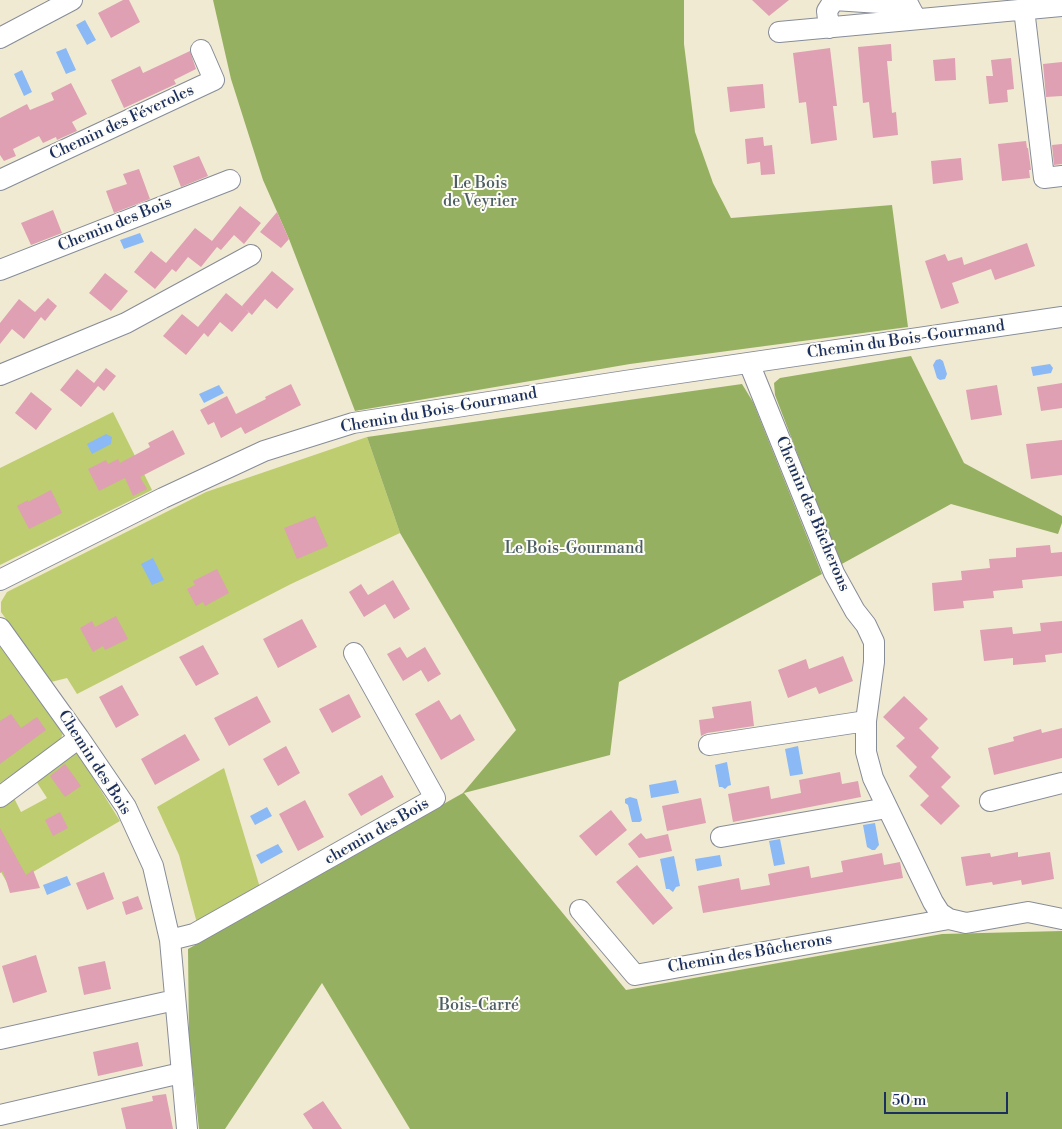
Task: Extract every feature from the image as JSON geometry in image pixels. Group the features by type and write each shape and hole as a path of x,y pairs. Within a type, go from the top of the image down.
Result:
{"street":[{"path":"0,37 72,0"},
{"path":"829,28 826,11 834,0 880,3 906,0 916,20"},
{"path":"779,32 1062,6"},
{"path":"1024,10 1044,178 1062,176"},
{"name":"Chemin des Féveroles","path":"0,180 214,80 201,50"},
{"name":"Chemin des Bois","path":"0,270 230,180"},
{"path":"0,375 126,324 251,255"},
{"name":"Chemin du Bois-Gourmand","path":"0,580 162,498 264,451 353,423 1062,317"},
{"name":"Chemin des Bûcherons","path":"749,363 834,573 855,611 866,625 874,642 874,662 866,721 866,752 873,778 933,902 940,913 949,919 966,923 1028,912 1062,919"},
{"name":"Chemin des Bois","path":"0,628 126,807 152,866 170,940 180,1073 187,1129"},
{"name":"chemin des Bois","path":"170,940 200,931 435,798 354,653"},
{"path":"709,745 866,721"},
{"path":"0,797 79,738"},
{"path":"990,801 1062,783"},
{"path":"721,837 887,808"},
{"name":"Chemin des Bûcherons","path":"580,910 635,975 949,919"},
{"path":"0,1038 175,1000"},
{"path":"0,1115 180,1073"}],"green space":[{"name":"Le Bois de Veyrier","path":"213,0 684,0 684,44 695,132 713,183 731,218 892,205 908,327 630,364 355,411 289,239 263,180 231,79"},
{"path":"911,356 964,463 1062,516 1062,523 1058,534 951,504 840,565 775,395 774,383 780,378"},
{"name":"Bois-Carré","path":"742,384 753,402 822,574 619,682 610,755 464,793 626,990 942,934 1062,931 1062,1129 410,1129 322,983 225,1129 199,1129 189,1040 188,949 463,793 516,730 400,533 367,437"},
{"path":"113,412 152,490 0,565 0,468"},
{"path":"367,437 400,533 291,584 77,694 67,678 51,682 1,612 1,602 7,592 206,492"},
{"path":"0,646 63,733 60,741 0,783"},
{"path":"77,752 120,821 9,886 0,873 0,803 12,794 21,812 47,798 34,778"},
{"path":"224,768 261,891 198,927 179,855 157,807"}],"water":[{"path":"85,20 96,40 87,45 76,25"},
{"path":"66,48 76,70 66,74 56,52"},
{"path":"22,70 32,92 24,96 14,74"},
{"path":"140,233 144,242 124,249 120,240"},
{"path":"940,359 943,361 947,374 945,379 940,380 937,378 933,365 936,360"},
{"path":"1050,364 1053,368 1051,373 1033,376 1031,367"},
{"path":"219,385 224,393 204,403 199,394"},
{"path":"106,434 112,437 111,444 92,454 87,444"},
{"path":"153,558 164,580 152,585 141,564"},
{"path":"798,746 803,774 790,776 785,749"},
{"path":"727,762 731,785 725,789 719,787 715,765"},
{"path":"676,780 679,793 651,798 649,785"},
{"path":"630,797 637,799 642,820 640,822 632,822 628,805 625,803 625,799"},
{"path":"267,807 272,816 255,825 250,816"},
{"path":"875,823 879,845 875,850 872,850 867,847 863,825"},
{"path":"780,839 785,864 774,866 769,841"},
{"path":"278,844 283,852 261,864 256,855"},
{"path":"720,855 722,866 697,871 695,859"},
{"path":"674,856 680,886 676,887 673,892 666,889 660,859"},
{"path":"67,876 71,885 47,895 43,885"}],"building":[{"path":"123,0 129,0 140,22 111,38 98,13"},
{"path":"752,0 789,0 769,16"},
{"path":"891,44 892,61 887,61 892,113 896,112 898,135 873,138 869,102 863,103 858,47"},
{"path":"830,48 837,106 833,106 837,140 811,144 806,102 799,103 793,53"},
{"path":"190,51 196,69 174,80 176,84 124,108 111,80 140,66 143,73"},
{"path":"955,58 956,80 935,81 933,60"},
{"path":"1011,58 1014,89 1007,90 1008,102 989,104 986,76 993,76 991,60"},
{"path":"1062,62 1062,96 1046,97 1043,64"},
{"path":"71,83 87,114 72,122 77,131 57,140 56,137 43,143 39,136 13,149 16,156 4,161 0,155 0,118 27,104 30,110 54,100 51,93"},
{"path":"763,84 765,108 730,112 727,87"},
{"path":"763,137 764,146 772,145 775,174 761,175 760,162 747,164 745,139"},
{"path":"1026,141 1031,170 1029,170 1030,178 1002,181 998,144"},
{"path":"1062,144 1062,164 1054,165 1052,145"},
{"path":"199,156 208,176 181,187 173,166"},
{"path":"961,158 963,180 933,184 931,161"},
{"path":"139,169 150,199 114,213 106,191 127,184 123,174"},
{"path":"240,206 261,223 244,244 234,235 221,250 217,247 201,267 188,257 176,272 172,269 155,289 134,272 151,251 166,263 195,228 212,241"},
{"path":"53,210 62,233 31,245 21,223"},
{"path":"277,212 289,239 281,248 260,232"},
{"path":"1027,243 1035,266 995,280 991,269 952,283 959,303 941,309 925,261 945,254 948,261 962,257 964,265"},
{"path":"272,271 294,289 277,309 265,299 252,315 242,306"},
{"path":"105,273 128,291 111,311 89,293"},
{"path":"226,293 249,312 232,332 220,322 208,337 204,333 186,355 163,336 182,314 198,327"},
{"path":"48,298 57,306 45,321 41,317 24,339 12,329 0,344 0,323 19,299 35,312"},
{"path":"106,368 116,376 104,391 98,386 81,407 60,390 77,369 94,383"},
{"path":"1062,383 1062,408 1041,411 1037,387"},
{"path":"291,384 301,405 245,434 241,427 221,438 214,422 208,425 200,410 227,396 236,414"},
{"path":"997,385 1002,415 971,420 966,390"},
{"path":"31,392 52,409 36,430 15,413"},
{"path":"173,430 185,454 140,477 147,489 133,496 125,478 99,491 88,469 106,460 108,464 118,459 120,463 150,447 148,443"},
{"path":"1062,440 1062,475 1031,479 1026,444"},
{"path":"51,490 62,513 29,529 17,506"},
{"path":"315,516 328,546 297,559 284,528"},
{"path":"1050,545 1051,553 1062,552 1062,576 1022,580 1023,588 993,591 994,598 963,601 964,608 934,611 932,583 962,580 961,571 990,568 989,559 1016,557 1016,548"},
{"path":"217,569 229,593 205,606 203,602 196,606 187,589 195,585 193,581"},
{"path":"393,580 410,609 394,619 385,604 364,617 349,592 361,584 368,595"},
{"path":"116,616 128,639 105,650 103,646 93,652 80,628 92,621 95,627"},
{"path":"302,619 317,647 278,668 263,639"},
{"path":"1062,621 1062,653 1045,655 1046,662 1013,665 1013,658 984,661 980,630 1012,627 1013,634 1041,631 1040,623"},
{"path":"203,645 219,674 196,686 179,657"},
{"path":"400,647 407,658 425,647 441,674 428,682 421,670 403,681 387,654"},
{"path":"843,656 853,681 819,694 816,687 788,698 778,670 806,659 809,669"},
{"path":"122,685 139,715 116,728 99,697"},
{"path":"349,694 361,717 332,733 319,709"},
{"path":"257,696 271,722 229,746 214,718"},
{"path":"904,696 928,719 919,728 939,748 931,757 951,777 941,787 960,806 941,825 920,805 929,796 909,776 917,767 896,746 905,738 883,717"},
{"path":"439,700 451,720 460,714 475,740 441,760 415,714"},
{"path":"751,701 754,726 707,733 701,736 699,720 714,718 712,707"},
{"path":"11,714 21,728 37,717 46,730 0,764 0,721"},
{"path":"1062,728 1062,758 994,775 988,748 1014,741 1013,737 1041,729 1042,733"},
{"path":"185,734 200,760 155,785 141,759"},
{"path":"286,746 300,773 278,786 263,759"},
{"path":"65,764 81,786 65,797 50,776"},
{"path":"840,772 842,784 858,781 861,797 733,822 728,794 769,786 771,799 801,793 799,780"},
{"path":"382,775 394,797 361,816 348,794"},
{"path":"701,798 706,823 667,831 662,806"},
{"path":"305,800 324,837 298,851 279,814"},
{"path":"611,810 627,830 596,856 579,836"},
{"path":"60,812 68,828 53,836 45,820"},
{"path":"0,828 26,875 33,870 40,888 10,893 3,871 0,873"},
{"path":"641,833 646,839 668,834 672,851 639,858 628,844"},
{"path":"1018,852 1018,857 1050,852 1054,879 1022,885 1021,880 993,885 992,882 966,886 961,857 990,853 991,857"},
{"path":"882,853 884,865 900,862 903,878 703,913 698,886 739,878 741,890 770,885 768,874 809,866 811,878 843,872 841,861"},
{"path":"637,865 673,908 653,925 616,882"},
{"path":"104,872 114,899 87,910 76,883"},
{"path":"138,896 143,909 126,915 122,902"},
{"path":"36,955 47,992 13,1003 2,966"},
{"path":"105,961 111,989 84,995 78,967"},
{"path":"138,1042 143,1066 98,1076 93,1052"},
{"path":"166,1094 173,1129 126,1129 121,1108 153,1101 152,1096"},
{"path":"323,1101 342,1129 313,1129 303,1114"}],"park label":[{"name":"Le Bois-Gourmand","path":"574,549"}]}
